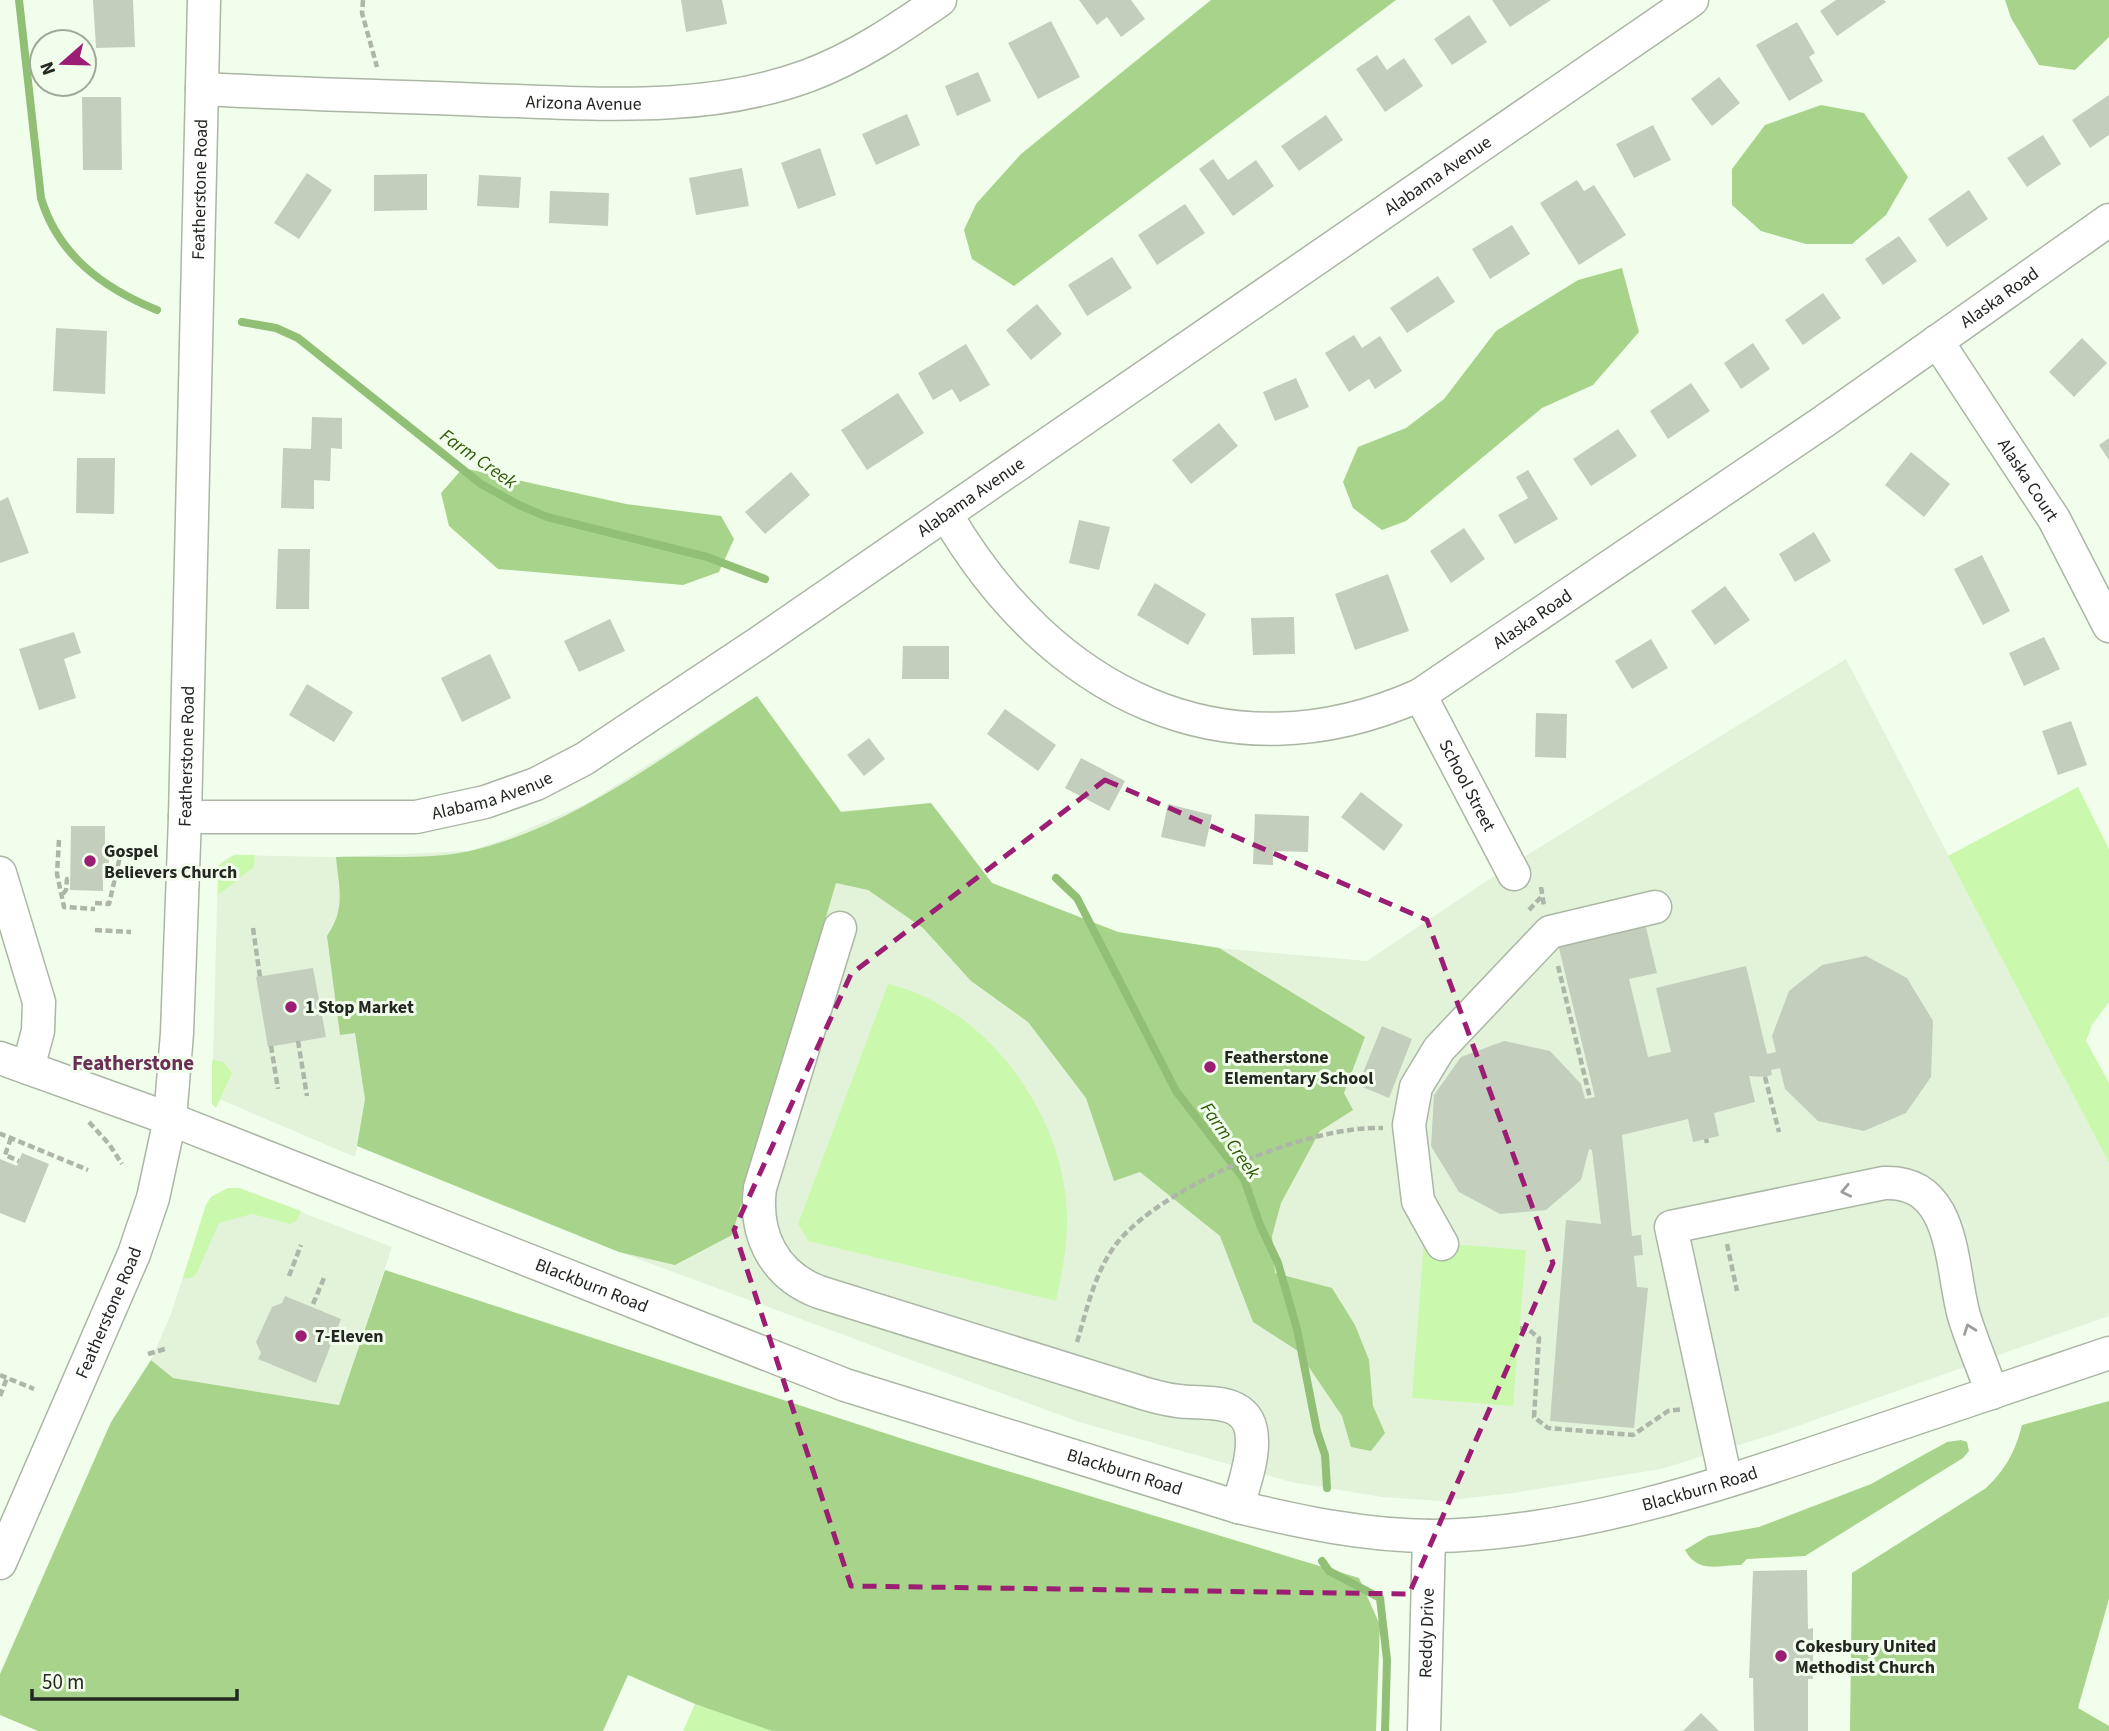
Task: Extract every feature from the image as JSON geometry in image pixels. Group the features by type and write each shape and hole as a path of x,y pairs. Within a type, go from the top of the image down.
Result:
{"street":[{"name":"Featherstone Road","path":"0,1563 134,1254 153,1198 170,1119 177,1033 186,817 204,0"},
{"name":"Arizona Avenue","path":"202,89 625,105 698,100 749,92 806,76 859,53 940,0"},
{"name":"Alabama Avenue","path":"186,817 416,817 485,803 536,784 607,744 1692,0"},
{"name":"Alaska Road","path":"946,514 990,580 1034,628 1084,667 1157,709 1201,723 1246,730 1292,731 1337,725 1381,712 1420,695 1659,535 2109,220"},
{"name":"Alaska Court","path":"1937,341 2054,519 2109,626"},
{"name":"School Street","path":"1420,695 1527,879"},
{"path":"0,873 39,1002 38,1031 14,1063"},
{"path":"1442,1244 1418,1201 1409,1131 1416,1087 1439,1049 1550,932 1655,907"},
{"path":"840,928 760,1188 758,1213 768,1247 781,1269 808,1288 1157,1397 1234,1407 1245,1420 1252,1445 1238,1507"},
{"name":"Blackburn Road","path":"14,1063 170,1119 845,1385 1238,1507 1303,1523 1367,1532 1429,1536 1499,1532 1595,1516 1726,1481 2109,1353"},
{"path":"1726,1481 1671,1227 1884,1183 1910,1184 1927,1195 1944,1223 1965,1316 1992,1393"},
{"name":"Reddy Drive","path":"1424,1731 1429,1536"}],"path":[{"path":"363,0 362,13 377,68"},
{"path":"59,839 57,874 64,907 109,904 122,854 122,848 109,848"},
{"path":"63,894 67,879 70,879"},
{"path":"1527,879 1550,932 1590,1098"},
{"path":"253,928 260,977"},
{"path":"95,930 131,932"},
{"path":"298,1041 307,1096"},
{"path":"271,1046 278,1089"},
{"path":"1765,1077 1779,1132"},
{"path":"80,1118 92,1123 122,1164"},
{"path":"1069,1370 1090,1298 1117,1244 1162,1202 1242,1163 1325,1132 1360,1128 1409,1131"},
{"path":"0,1136 1,1134 88,1170"},
{"path":"11,1138 5,1155 19,1161"},
{"path":"289,1276 301,1245"},
{"path":"313,1304 324,1278"},
{"path":"1520,1328 1528,1329 1539,1338 1534,1418 1548,1428 1633,1435 1668,1411 1687,1409"},
{"path":"148,1354 168,1348"},
{"path":"0,1375 34,1389"},
{"path":"0,1396 7,1378"}],"highlighted area":[{"path":"1105,780 1427,920 1553,1263 1409,1594 851,1586 734,1230 851,974"}],"shaded area":[{"name":"Featherstone Elementary School","path":"1846,659 2109,1163 2109,1316 1778,1433 1661,1469 1514,1493 1441,1501 1382,1497 1291,1482 1079,1422 619,1252 357,1146 355,1157 212,1096 218,866 224,860 234,855 336,857 469,851 586,804 757,696 841,811 931,803 992,883 1118,932 1219,948 1367,961 1509,866"},
{"path":"228,1188 239,1188 392,1247 339,1405 173,1378 151,1360 171,1314 206,1205 211,1197"}],"green space":[{"path":"1211,0 1396,0 1014,286 972,259 964,230 976,204 1021,154"},
{"path":"2005,0 2109,0 2109,37 2075,70 2039,65 2011,18"},
{"path":"1821,105 1864,113 1908,177 1886,215 1852,244 1806,244 1761,231 1732,205 1732,169 1765,125"},
{"path":"1622,268 1639,332 1593,385 1542,408 1406,521 1382,530 1353,508 1343,482 1358,447 1406,428 1444,399 1496,331 1578,280"},
{"path":"463,468 626,504 721,516 734,539 719,572 683,585 498,569 449,526 441,493"},
{"path":"757,696 841,812 931,803 992,883 1118,932 1219,948 1365,1037 1344,1093 1353,1110 1320,1131 1281,1203 1272,1236 1275,1273 1332,1288 1355,1325 1369,1360 1373,1406 1385,1433 1371,1451 1351,1447 1342,1416 1298,1351 1253,1322 1220,1236 1140,1172 1114,1181 1086,1098 1028,1022 971,981 923,928 868,890 836,883 732,1235 675,1265 619,1252 357,1146 365,1099 355,1033 340,1035 327,936 339,907 336,857 437,856 470,851 508,840 583,807 655,764"},
{"path":"2078,787 2109,849 2109,1002 2092,1025 2086,1041 2109,1083 2109,1163 1948,856"},
{"path":"234,855 255,855 254,867 218,895 218,866"},
{"path":"888,984 923,996 955,1014 984,1037 1009,1065 1031,1096 1048,1129 1060,1164 1066,1200 1066,1238 1056,1301 808,1241 798,1224"},
{"path":"212,1060 224,1062 232,1073 216,1108 212,1104"},
{"path":"228,1188 239,1188 301,1211 296,1221 290,1224 252,1214 219,1223 197,1273 192,1278 183,1278 206,1205 211,1197"},
{"path":"1424,1242 1526,1250 1513,1406 1412,1398"},
{"path":"385,1270 909,1441 1359,1578 1380,1625 1376,1731 772,1731 695,1704 628,1675 603,1731 38,1731 0,1715 0,1674 111,1422 151,1360 173,1378 339,1405"},
{"path":"2109,1401 2109,1599 2078,1708 2109,1726 2109,1731 1850,1731 1852,1573 1986,1488 2009,1460 2022,1425"},
{"path":"1947,1442 1967,1442 1969,1451 1963,1458 1805,1556 1747,1559 1741,1565 1709,1566 1690,1558 1685,1550 1708,1536 1759,1527 1871,1484"},
{"path":"695,1704 772,1731 683,1731"}],"building":[{"path":"93,0 133,0 135,47 98,48 98,28 95,28"},
{"path":"681,0 722,0 727,24 686,32"},
{"path":"1079,0 1131,0 1145,19 1121,37 1107,17 1097,25"},
{"path":"1492,0 1551,0 1510,27"},
{"path":"1836,0 1886,2 1837,36 1820,11"},
{"path":"1469,15 1487,42 1452,65 1434,39"},
{"path":"1051,21 1080,77 1038,99 1008,43"},
{"path":"1797,22 1815,53 1809,57 1823,81 1789,101 1756,45"},
{"path":"1377,55 1387,70 1404,58 1423,86 1385,112 1356,69"},
{"path":"978,72 991,101 957,116 945,86"},
{"path":"1719,77 1740,103 1712,126 1691,99"},
{"path":"2109,95 2109,135 2090,148 2072,120"},
{"path":"121,97 122,170 83,170 82,98"},
{"path":"907,114 920,145 876,165 862,134"},
{"path":"1326,115 1343,140 1299,171 1281,146"},
{"path":"1653,125 1671,160 1634,178 1616,144"},
{"path":"2043,135 2061,164 2027,187 2007,158"},
{"path":"820,148 836,195 798,209 781,163"},
{"path":"1213,159 1228,180 1256,160 1274,186 1233,216 1199,169"},
{"path":"742,168 749,206 696,215 689,178"},
{"path":"307,173 332,190 299,239 274,223"},
{"path":"427,174 427,210 374,211 374,175"},
{"path":"479,175 521,177 519,208 477,206"},
{"path":"1577,180 1584,191 1594,185 1626,235 1579,265 1540,203"},
{"path":"1969,190 1988,219 1947,247 1928,219"},
{"path":"550,191 609,193 608,226 549,223"},
{"path":"1185,204 1205,233 1157,265 1138,235"},
{"path":"1512,225 1530,254 1490,279 1472,249"},
{"path":"1899,236 1917,261 1883,285 1865,259"},
{"path":"1112,257 1132,288 1087,316 1068,285"},
{"path":"1438,276 1455,302 1407,333 1390,308"},
{"path":"1823,293 1841,318 1803,345 1785,320"},
{"path":"1037,304 1062,334 1031,360 1006,330"},
{"path":"56,328 107,331 105,394 53,391"},
{"path":"1354,335 1362,348 1380,336 1402,371 1375,389 1369,379 1349,392 1325,353"},
{"path":"2082,338 2107,363 2074,397 2049,372"},
{"path":"1753,343 1770,369 1741,389 1724,363"},
{"path":"966,344 990,385 960,402 952,389 933,400 918,373"},
{"path":"1296,378 1309,407 1275,421 1263,392"},
{"path":"1691,383 1710,411 1668,439 1650,411"},
{"path":"898,393 924,433 867,470 841,430"},
{"path":"312,417 342,418 342,449 331,448 330,481 314,480 314,509 281,508 283,448 311,449"},
{"path":"1219,423 1238,446 1191,484 1172,460"},
{"path":"1618,429 1637,456 1591,486 1573,459"},
{"path":"2109,438 2109,460 2099,445"},
{"path":"1911,452 1950,484 1924,517 1885,485"},
{"path":"77,458 115,458 114,514 76,513"},
{"path":"1528,470 1558,519 1515,544 1498,515 1528,498 1516,477"},
{"path":"791,472 810,495 765,534 745,512"},
{"path":"8,497 29,553 0,563 0,501"},
{"path":"1079,520 1110,527 1099,570 1069,563"},
{"path":"1464,528 1485,559 1451,583 1430,551"},
{"path":"1814,532 1831,561 1795,582 1779,554"},
{"path":"278,549 310,549 309,609 276,609"},
{"path":"1982,555 2010,611 1983,625 1954,569"},
{"path":"1388,574 1409,631 1355,650 1335,594"},
{"path":"1155,583 1206,614 1188,645 1137,615"},
{"path":"1725,586 1750,620 1715,645 1691,611"},
{"path":"1294,617 1295,654 1253,655 1251,618"},
{"path":"610,619 625,651 579,672 564,641"},
{"path":"74,632 81,653 64,659 76,698 39,710 19,649"},
{"path":"2044,637 2060,669 2024,686 2009,653"},
{"path":"1651,639 1668,668 1632,689 1615,661"},
{"path":"903,646 949,646 949,679 902,679"},
{"path":"490,654 511,698 462,722 441,678"},
{"path":"307,684 353,712 334,742 289,715"},
{"path":"1005,709 1056,745 1038,771 987,734"},
{"path":"1536,713 1567,714 1566,758 1535,757"},
{"path":"2071,721 2087,765 2058,775 2042,731"},
{"path":"869,738 885,759 864,776 847,755"},
{"path":"1081,758 1125,781 1109,811 1065,788"},
{"path":"1361,792 1403,825 1384,851 1341,817"},
{"path":"1168,804 1212,815 1205,847 1161,837"},
{"path":"1255,814 1309,816 1308,852 1273,851 1273,865 1253,864"},
{"name":"Gospel Believers Church","path":"71,826 105,826 105,844 109,844 109,874 103,874 103,891 70,890"},
{"path":"1645,923 1657,973 1629,979 1648,1057 1671,1052 1656,988 1746,966 1767,1054 1776,1052 1772,1036 1789,991 1822,965 1866,956 1907,978 1933,1021 1931,1077 1906,1113 1864,1131 1818,1121 1785,1089 1780,1068 1771,1070 1772,1075 1765,1077 1749,1076 1755,1102 1714,1113 1719,1136 1693,1142 1688,1119 1622,1135 1632,1236 1641,1235 1643,1255 1634,1256 1637,1287 1648,1288 1634,1428 1550,1421 1566,1220 1601,1224 1592,1150 1589,1149 1581,1180 1546,1210 1500,1214 1459,1192 1431,1146 1434,1095 1461,1057 1504,1041 1550,1051 1581,1084 1585,1099 1595,1097 1558,944"},
{"name":"1 Stop Market","path":"313,968 326,1037 268,1047 256,977"},
{"path":"1382,1026 1412,1039 1389,1098 1358,1085"},
{"path":"22,1153 49,1164 25,1223 0,1213 0,1159 17,1166"},
{"name":"7-Eleven","path":"285,1296 341,1319 316,1383 258,1359 261,1353 256,1342 272,1307 282,1303"},
{"name":"Cokesbury United Methodist Church","path":"1807,1570 1808,1629 1813,1628 1813,1679 1808,1679 1808,1731 1754,1731 1753,1678 1749,1678 1753,1571"},
{"path":"1701,1713 1719,1731 1683,1731"}],"waterway":[{"name":"Farm Creek","path":"19,0 41,198 49,218 71,253 85,267 118,291 157,310"},
{"name":"Farm Creek","path":"242,322 276,328 298,338 481,484 519,505 547,517 707,557 765,579"},
{"name":"Farm Creek","path":"1056,878 1077,898 1176,1091 1244,1179 1260,1225 1278,1263 1297,1329 1317,1431 1325,1455 1327,1488"},
{"name":"Farm Creek","path":"1322,1561 1329,1571 1380,1598 1387,1660 1385,1731"}],"place":[{"name":"Gospel Believers Church","path":"90,861"},
{"name":"1 Stop Market","path":"291,1007"},
{"name":"Featherstone Elementary School","path":"1210,1067"},
{"name":"7-Eleven","path":"301,1336"},
{"name":"Cokesbury United Methodist Church","path":"1781,1656"}],"district":[{"name":"Featherstone","path":"133,1063"}]}
